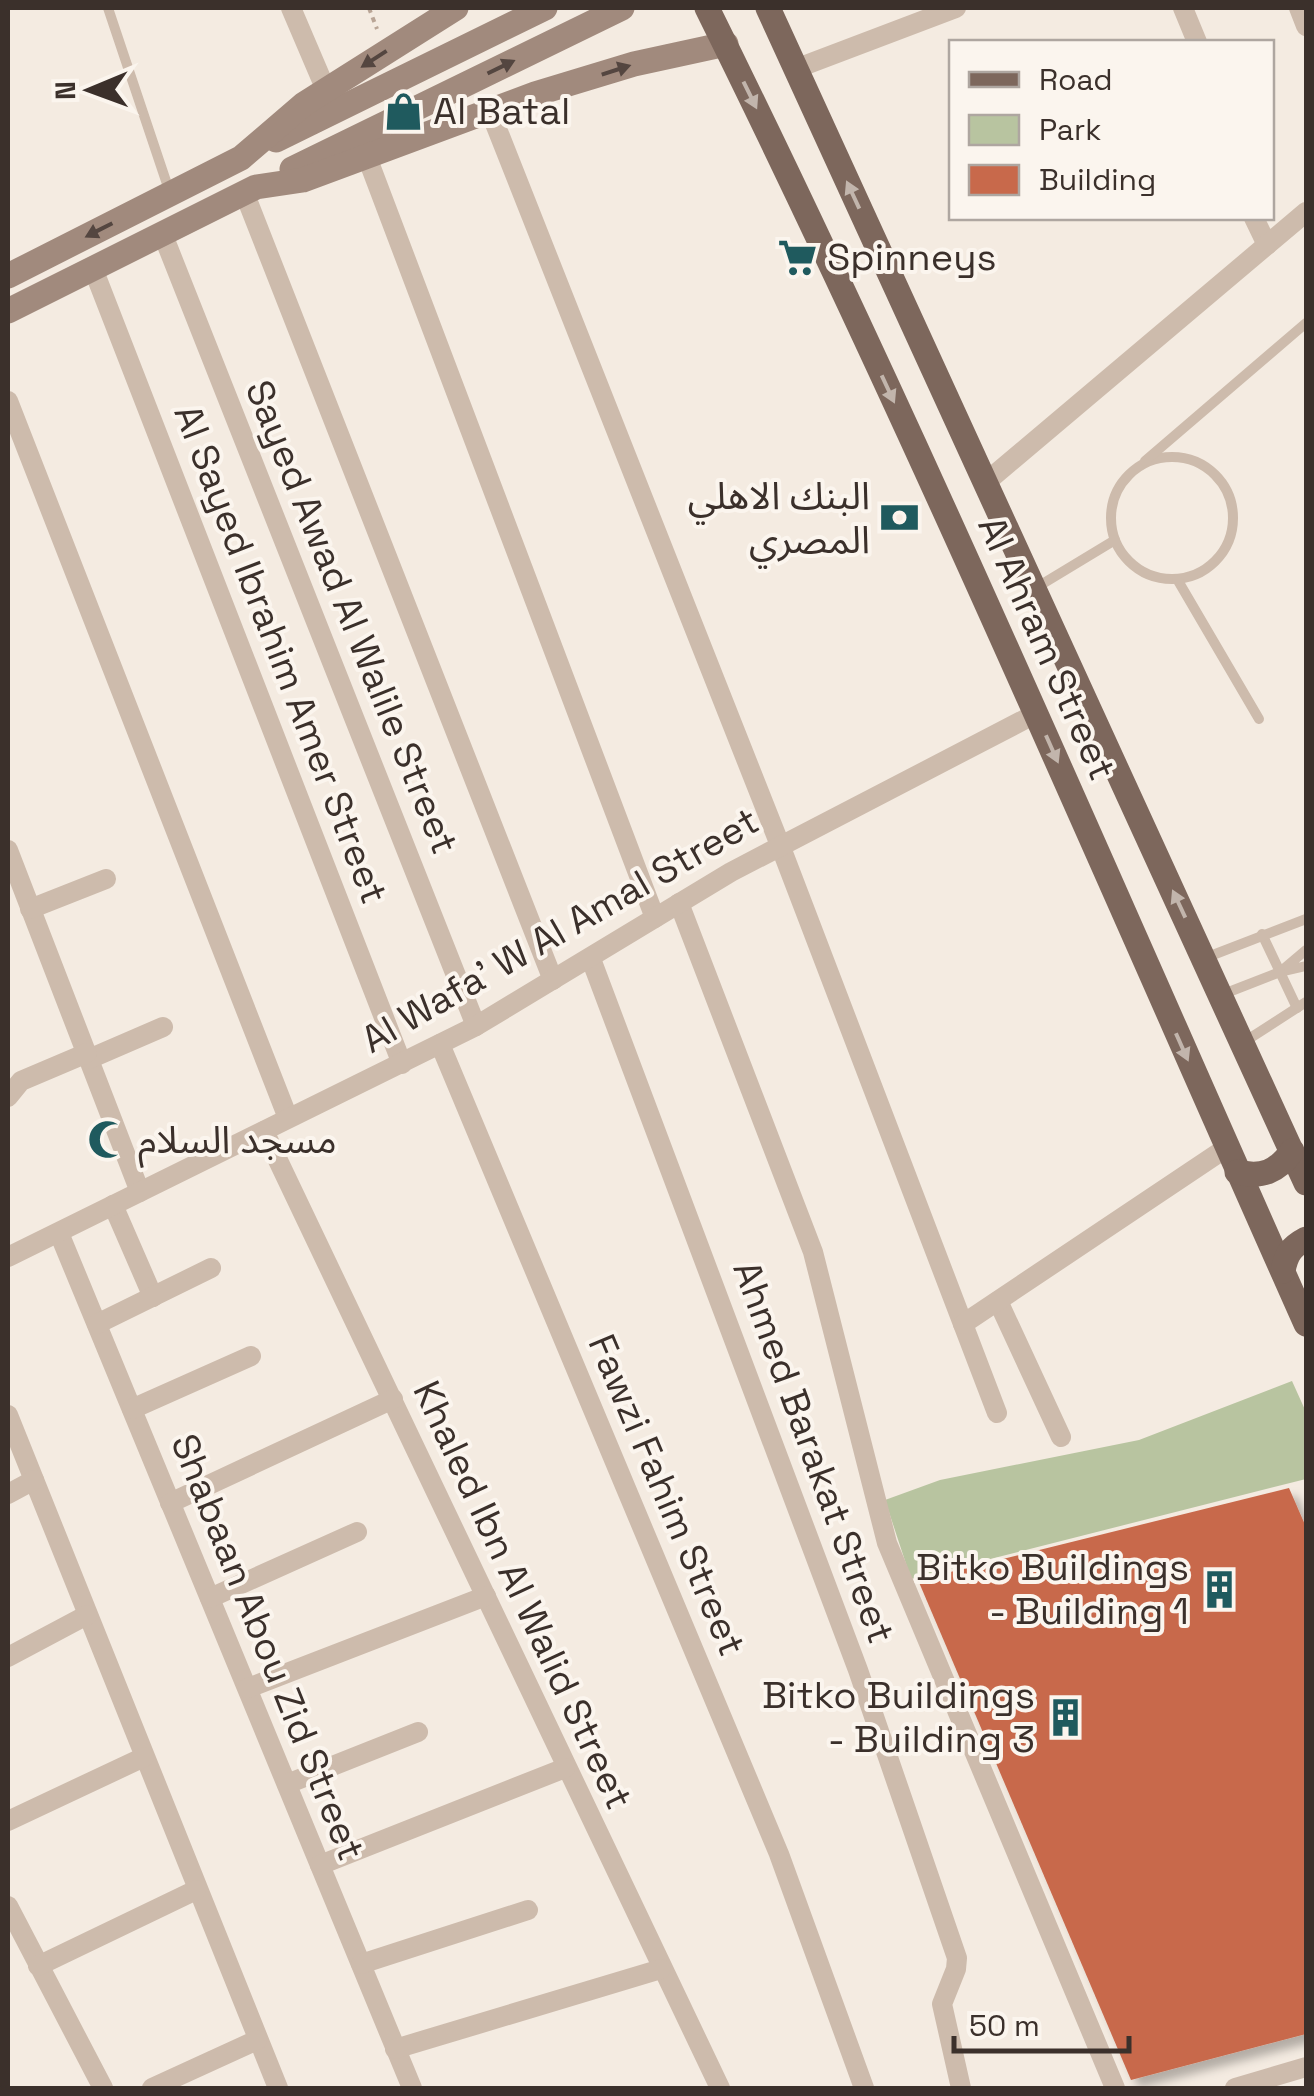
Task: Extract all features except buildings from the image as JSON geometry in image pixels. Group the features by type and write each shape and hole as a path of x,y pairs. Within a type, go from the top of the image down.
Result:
{"main road":[{"path":"241,158 326,90 456,8"},
{"path":"8,276 545,8"},
{"path":"8,312 622,8"},
{"name":"Al Ahram Street","path":"707,8 793,183 1037,713 1306,1324"},
{"name":"Al Ahram Street","path":"768,8 1306,1183"},
{"path":"250,189 292,183 634,64 726,44"},
{"path":"1237,1172 1253,1176 1269,1173 1292,1152"},
{"path":"1282,1270 1294,1246 1306,1239"}],"street":[{"path":"291,8 326,90"},
{"path":"795,68 956,8"},
{"path":"1184,8 1196,40"},
{"path":"1299,8 1306,26"},
{"path":"490,111 780,845 997,1413"},
{"path":"368,157 655,918"},
{"path":"250,189 554,980"},
{"path":"985,482 1306,212"},
{"path":"1255,220 1268,245"},
{"name":"Sayed Awad Al Walile Street","path":"163,234 476,1026"},
{"name":"Al Sayed Ibrahim Amer Street","path":"94,271 402,1064"},
{"path":"8,401 288,1118"},
{"name":"Al Wafa' W Al Amal Street","path":"8,1257 476,1026 780,845 1037,713"},
{"path":"8,850 21,903 88,1056 140,1192"},
{"path":"21,903 106,879"},
{"path":"679,904 813,1252 887,1543 1115,2088"},
{"name":"Ahmed Barakat Street","path":"590,959 858,1670 957,1958 942,2004 961,2088"},
{"path":"8,1097 21,1081 163,1028"},
{"name":"Fawzi Fahim Street","path":"440,1044 779,1854 864,2088"},
{"name":"Khaled Ibn Al Walid Street","path":"264,1131 717,2088"},
{"path":"963,1324 1226,1148"},
{"path":"113,1205 153,1297"},
{"name":"Shabaan Abou Zid Street","path":"59,1233 412,2088"},
{"path":"97,1324 211,1268"},
{"path":"998,1301 1061,1438"},
{"path":"132,1409 251,1356"},
{"path":"170,1503 393,1399"},
{"path":"8,1415 278,2088"},
{"path":"8,1494 34,1480"},
{"path":"210,1598 357,1532"},
{"path":"248,1688 486,1596"},
{"path":"8,1657 87,1615"},
{"path":"286,1784 418,1732"},
{"path":"8,1820 144,1757"},
{"path":"320,1865 565,1768"},
{"path":"38,1966 196,1890"},
{"path":"8,1906 103,2088"},
{"path":"361,1964 528,1910"},
{"path":"396,2049 661,1969"},
{"path":"152,2088 258,2040"},
{"path":"1235,2088 1306,2067"}],"lane":[{"path":"108,8 170,194"},
{"path":"1140,464 1169,457 1199,463 1212,472 1229,498 1232,529 1218,558 1206,568 1177,579 1152,576 1129,562 1115,540 1111,512 1114,499 1140,464 1306,323"},
{"path":"1033,589 1115,540"},
{"path":"1177,579 1259,719"},
{"path":"1204,958 1306,918"},
{"path":"1243,1042 1302,1005 1262,934"},
{"path":"1280,972 1306,950"},
{"path":"1221,995 1306,966"}],"green space":[{"path":"1292,1381 1306,1412 1306,1479 911,1579 885,1500 940,1480 1139,1440"}],"place":[{"name":"Al Batal","path":"403,111"},
{"name":"Spinneys","path":"797,257"},
{"name":"البنك الاهلي المصري","path":"900,518"},
{"name":"مسجد السلام","path":"108,1140"},
{"name":"Bitko Buildings - Building 1","path":"1219,1589"},
{"name":"Bitko Buildings - Building 3","path":"1065,1717"}]}
